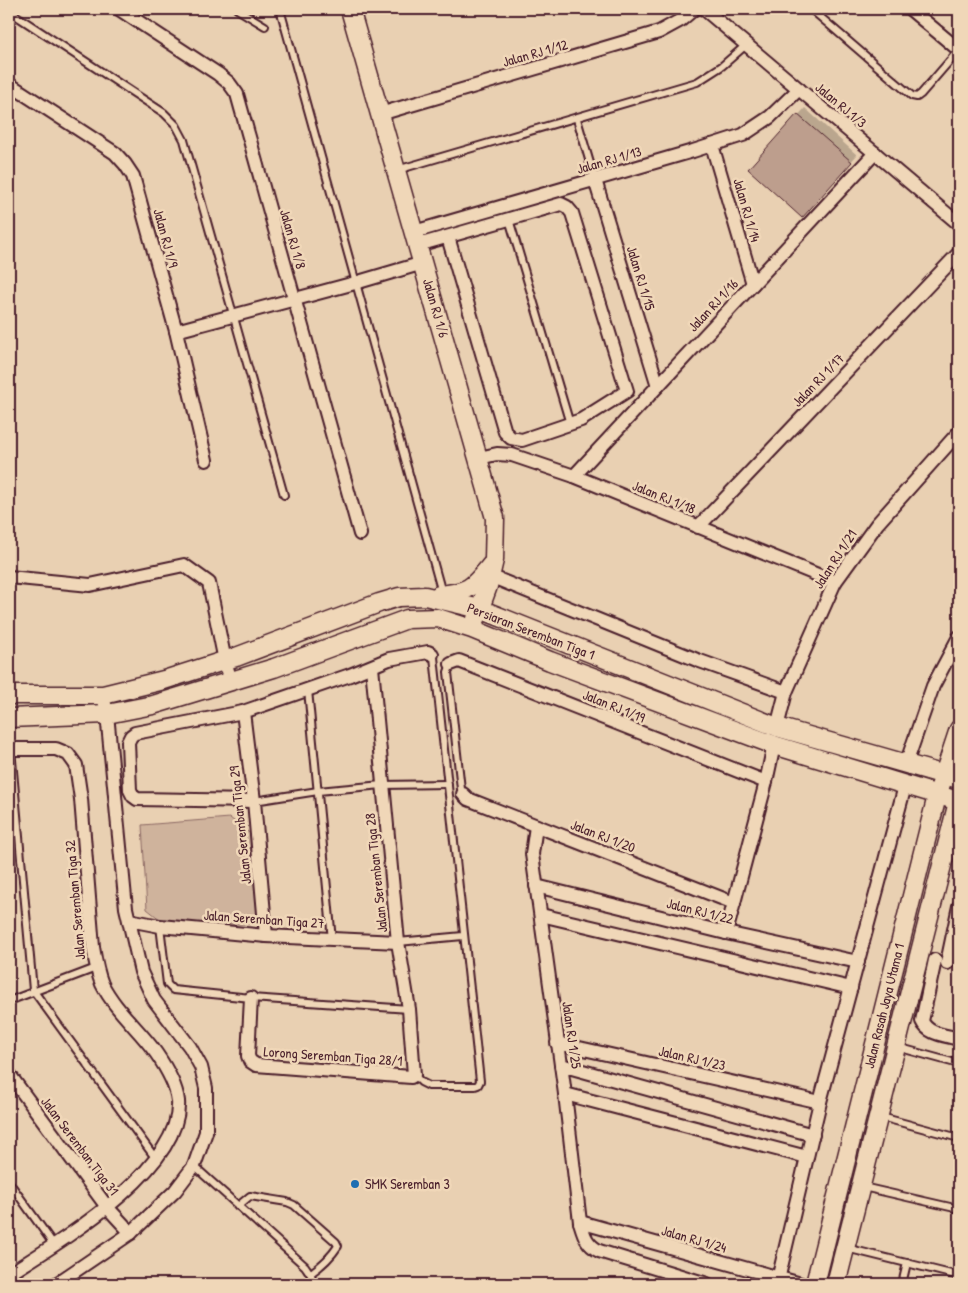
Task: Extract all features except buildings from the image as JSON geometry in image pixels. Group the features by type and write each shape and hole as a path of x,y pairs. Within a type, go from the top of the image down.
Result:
{"main road":[{"name":"Jalan RJ 1/6","path":"350,9 496,518 492,568 472,629"},
{"path":"434,595 459,593 474,585 492,568"},
{"name":"Persiaran Seremban Tiga 1","path":"9,694 103,695 164,680 225,661 379,603 399,597 434,595 480,609 777,728 952,777"},
{"name":"Persiaran Seremban Tiga 1","path":"9,718 107,714 153,705 274,668 408,619 438,618 472,629 550,661 774,745 937,796 959,800"},
{"path":"774,745 777,728"},
{"name":"Jalan Rasah Jaya Utama 1","path":"815,1284 937,796 952,777 959,730"},
{"name":"Jalan Rasah Jaya Utama 1","path":"836,1284 896,1047 927,958 959,800"}],"street":[{"name":"Jalan RJ 1/8","path":"119,9 218,74 229,83 237,94 360,534"},
{"name":"Jalan RJ 1/12","path":"380,114 659,32 681,20 694,9"},
{"name":"Jalan RJ 1/3","path":"704,9 959,224"},
{"path":"910,9 959,50"},
{"name":"Jalan RJ 1/9","path":"9,84 115,153 133,176 176,331 206,460"},
{"name":"Jalan RJ 1/13","path":"416,238 595,180 743,135 770,118 799,89"},
{"name":"Jalan RJ 1/14","path":"712,145 753,284"},
{"name":"Jalan RJ 1/16","path":"574,476 874,153"},
{"name":"Jalan RJ 1/15","path":"595,180 658,386"},
{"path":"416,238 448,237 560,204 568,207 627,391 638,407"},
{"path":"448,237 505,432 511,438 522,440 570,424 598,410 627,391"},
{"name":"Jalan RJ 1/17","path":"698,527 959,253"},
{"path":"176,331 422,263"},
{"name":"Jalan RJ 1/21","path":"777,728 786,692 835,582 877,524 959,432"},
{"path":"503,454 511,438"},
{"name":"Jalan RJ 1/18","path":"479,458 503,454 512,455 574,476 835,582"},
{"path":"9,577 90,585 184,565 209,583 231,681"},
{"path":"492,568 697,660 786,692"},
{"path":"906,764 933,686 959,637"},
{"path":"254,802 141,800 133,796 130,790 128,742 131,736 135,733 243,712 372,667 389,659 428,652 432,654"},
{"name":"Jalan RJ 1/19","path":"451,664 459,661 766,782"},
{"name":"Jalan Seremban Tiga 28","path":"372,667 398,942 409,1009 414,1074"},
{"path":"56,1284 102,1255 131,1233 175,1190 194,1166 206,1132 206,1088 201,1067 190,1047 154,1000 141,972 126,908 107,714 103,695"},
{"name":"Jalan Seremban Tiga 29","path":"243,712 254,802 266,936"},
{"path":"726,933 774,745"},
{"name":"Jalan Seremban Tiga 32","path":"9,1274 107,1207 130,1186 156,1159 169,1140 178,1108 176,1090 155,1053 111,998 96,968 81,799 76,765 68,754 56,749 10,749"},
{"path":"778,1281 820,1102 905,786"},
{"name":"Jalan RJ 1/20","path":"464,794 468,799 734,903"},
{"name":"Jalan RJ 1/25","path":"536,826 532,854 565,1094 580,1222 585,1240 590,1246 599,1251 707,1284"},
{"name":"Jalan RJ 1/22","path":"536,886 726,933 858,962"},
{"path":"959,906 953,965 927,958 922,1021 925,1027 931,1031 959,1039"},
{"path":"541,915 851,988"},
{"name":"Jalan Seremban Tiga 27","path":"129,920 160,926 266,936 398,942"},
{"name":"Lorong Seremban Tiga 28/1","path":"251,998 248,1056 250,1061 256,1065 411,1076 414,1074"},
{"name":"Jalan RJ 1/23","path":"557,1043 820,1102"},
{"path":"561,1065 813,1134"},
{"name":"Jalan Seremban Tiga 31","path":"9,1074 107,1207 131,1233"},
{"path":"565,1094 807,1157"},
{"name":"Jalan RJ 1/24","path":"580,1222 778,1281 801,1284"}],"lane":[{"path":"237,9 265,26"},
{"path":"280,9 355,283 434,595"},
{"path":"810,9 912,96 917,97 921,94 959,50"},
{"path":"9,11 164,113 176,125 184,140 284,495"},
{"path":"396,171 697,82 722,66 746,45"},
{"path":"577,118 595,180"},
{"path":"509,219 570,424"},
{"path":"414,1074 421,1082 429,1086 475,1086 480,1081 434,657 432,654"},
{"path":"451,664 448,672 461,789 464,794"},
{"path":"308,690 332,940"},
{"path":"10,749 33,990 156,1159"},
{"path":"254,802 318,791 382,785 448,784"},
{"path":"160,926 167,984 169,987 179,991 409,1009"},
{"path":"398,942 463,936"},
{"path":"9,1001 33,990 96,968"},
{"path":"896,1047 959,1064"},
{"path":"878,1117 959,1138"},
{"path":"194,1166 311,1274 312,1284"},
{"path":"9,1182 54,1245"},
{"path":"861,1187 959,1209"},
{"path":"238,1206 250,1196 287,1202 300,1210 336,1242 338,1246 336,1249 311,1274"},
{"path":"845,1248 959,1276"},
{"path":"902,1284 907,1263"}],"shaded area":[{"path":"230,818 252,835 261,910 252,924 166,924 147,909 142,825"}],"place":[{"name":"SMK Seremban 3","path":"355,1184"}]}
